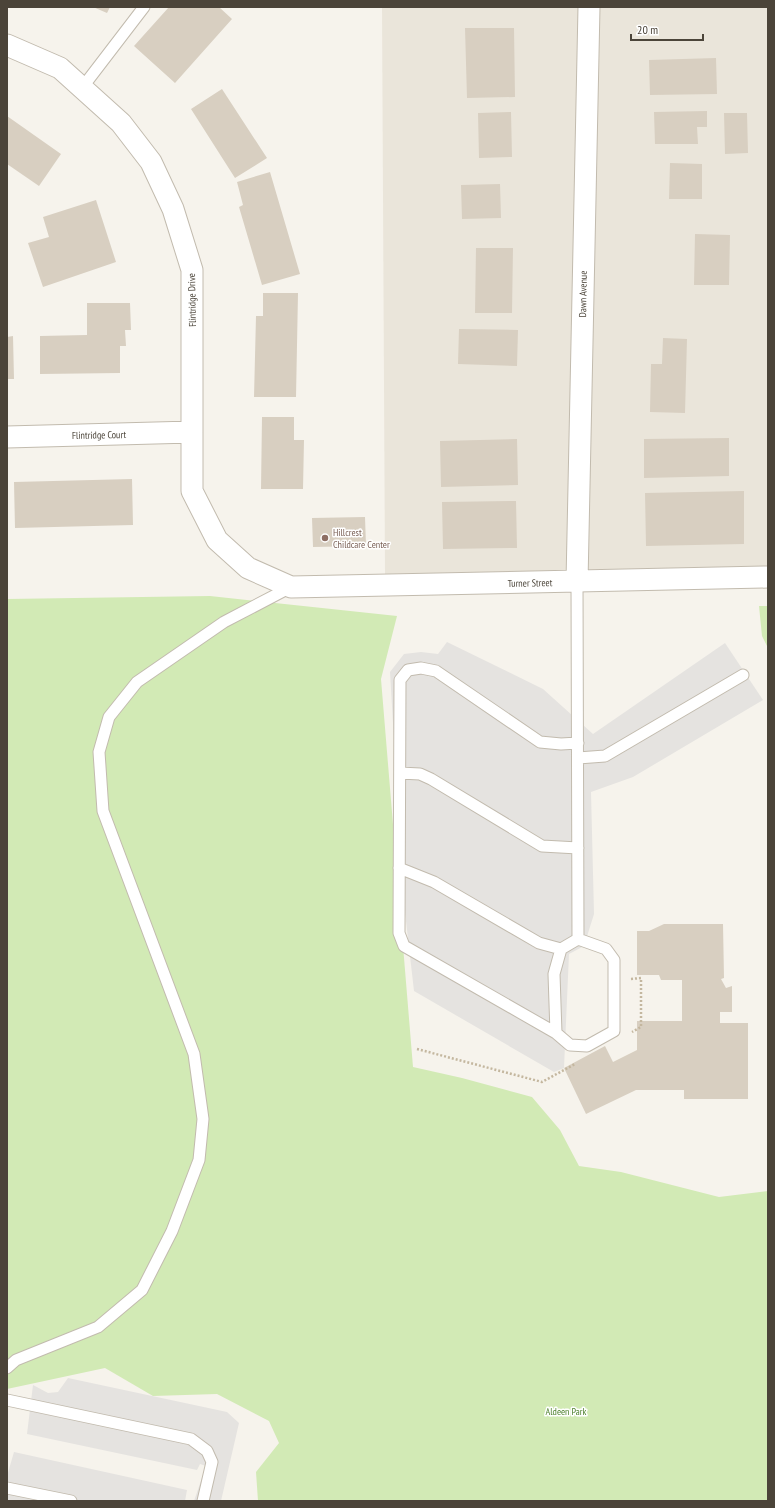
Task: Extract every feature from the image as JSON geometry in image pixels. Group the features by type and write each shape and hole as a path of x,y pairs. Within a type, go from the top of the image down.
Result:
{"street":[{"name":"Dawn Avenue","path":"577,582 589,7"},
{"name":"Flintridge Drive","path":"7,45 60,68 121,123 146,156 173,209 192,270 192,491 216,540 248,568 291,588"},
{"name":"Flintridge Court","path":"7,437 192,432"},
{"name":"Turner Street","path":"291,588 768,577"}],"lane":[{"path":"82,88 144,7"},
{"path":"577,582 578,939"},
{"path":"7,1368 16,1360 98,1327 142,1290 172,1230 199,1160 203,1119 194,1054 104,811 99,752 109,717 137,682 224,622 291,588"},
{"path":"578,743 561,744 540,742 436,671 421,668 408,670 400,680 398,933 404,946 556,1033 570,1045 587,1046 614,1030 614,960 606,949 578,939"},
{"path":"578,758 605,756 743,675"},
{"path":"400,773 420,774 431,779 542,846 578,848"},
{"path":"399,868 434,882 538,943 561,949"},
{"path":"556,1033 554,974 561,949 578,939"},
{"path":"7,1400 191,1438 207,1451 212,1462 203,1501"},
{"path":"7,1488 71,1501"}],"shaded area":[{"path":"382,7 768,7 768,566 385,574"},
{"path":"447,642 543,689 593,734 725,643 763,700 633,777 591,792 594,914 584,946 569,954 564,1068 554,1072 414,991 403,895 390,672 404,654 421,652 438,654"},
{"path":"68,1378 227,1412 239,1423 221,1501 194,1501 206,1466 200,1464 197,1470 27,1434 33,1385 48,1393 58,1392"},
{"path":"14,1452 187,1490 185,1501 7,1501 7,1476"}],"green space":[{"name":"Aldeen Park","path":"210,596 397,616 381,679 413,1067 462,1078 532,1097 560,1130 579,1166 621,1172 719,1197 768,1191 768,1501 258,1501 256,1472 279,1443 269,1421 217,1394 153,1396 105,1368 7,1389 7,599"},
{"path":"759,606 768,606 768,648 762,636"}],"building":[{"path":"93,7 110,7 107,13"},
{"path":"169,7 219,7 232,19 175,83 134,46"},
{"path":"465,28 514,28 515,97 467,98"},
{"path":"716,58 717,94 650,95 649,60"},
{"path":"222,89 267,158 235,178 191,109"},
{"path":"707,111 707,127 697,127 698,144 655,144 654,112"},
{"path":"511,112 512,157 479,158 478,113"},
{"path":"724,113 747,113 748,153 725,154"},
{"path":"7,116 61,154 39,186 7,164"},
{"path":"670,163 702,164 702,199 669,199"},
{"path":"270,172 300,274 262,285 239,207 243,205 237,182"},
{"path":"500,184 501,218 462,219 461,185"},
{"path":"96,200 116,262 43,287 28,243 49,237 43,217"},
{"path":"695,234 730,235 729,285 694,285"},
{"path":"476,248 513,248 512,313 475,313"},
{"path":"263,293 298,293 296,397 254,397 256,316 263,316"},
{"path":"87,303 130,303 131,330 125,330 126,346 120,346 120,373 40,374 40,336 87,335"},
{"path":"459,329 518,330 517,366 458,364"},
{"path":"13,336 14,379 7,379 7,337"},
{"path":"663,338 687,339 685,413 650,412 651,364 662,364"},
{"path":"262,417 294,417 294,440 304,440 303,489 261,489"},
{"path":"729,438 729,476 644,478 644,439"},
{"path":"517,439 518,485 441,487 440,441"},
{"path":"132,479 133,525 15,528 14,482"},
{"path":"744,491 744,544 646,546 645,493"},
{"path":"516,501 517,548 443,549 442,502"},
{"path":"365,517 366,546 313,547 312,518"},
{"path":"664,924 723,924 724,978 721,979 726,988 732,986 732,1012 720,1012 720,1023 748,1023 748,1099 684,1099 684,1090 636,1090 586,1114 564,1068 605,1046 613,1062 637,1050 637,1021 682,1021 682,980 661,980 659,975 637,975 637,931 649,931"}],"place":[{"name":"Hillcrest Childcare Center","path":"325,538"}]}
